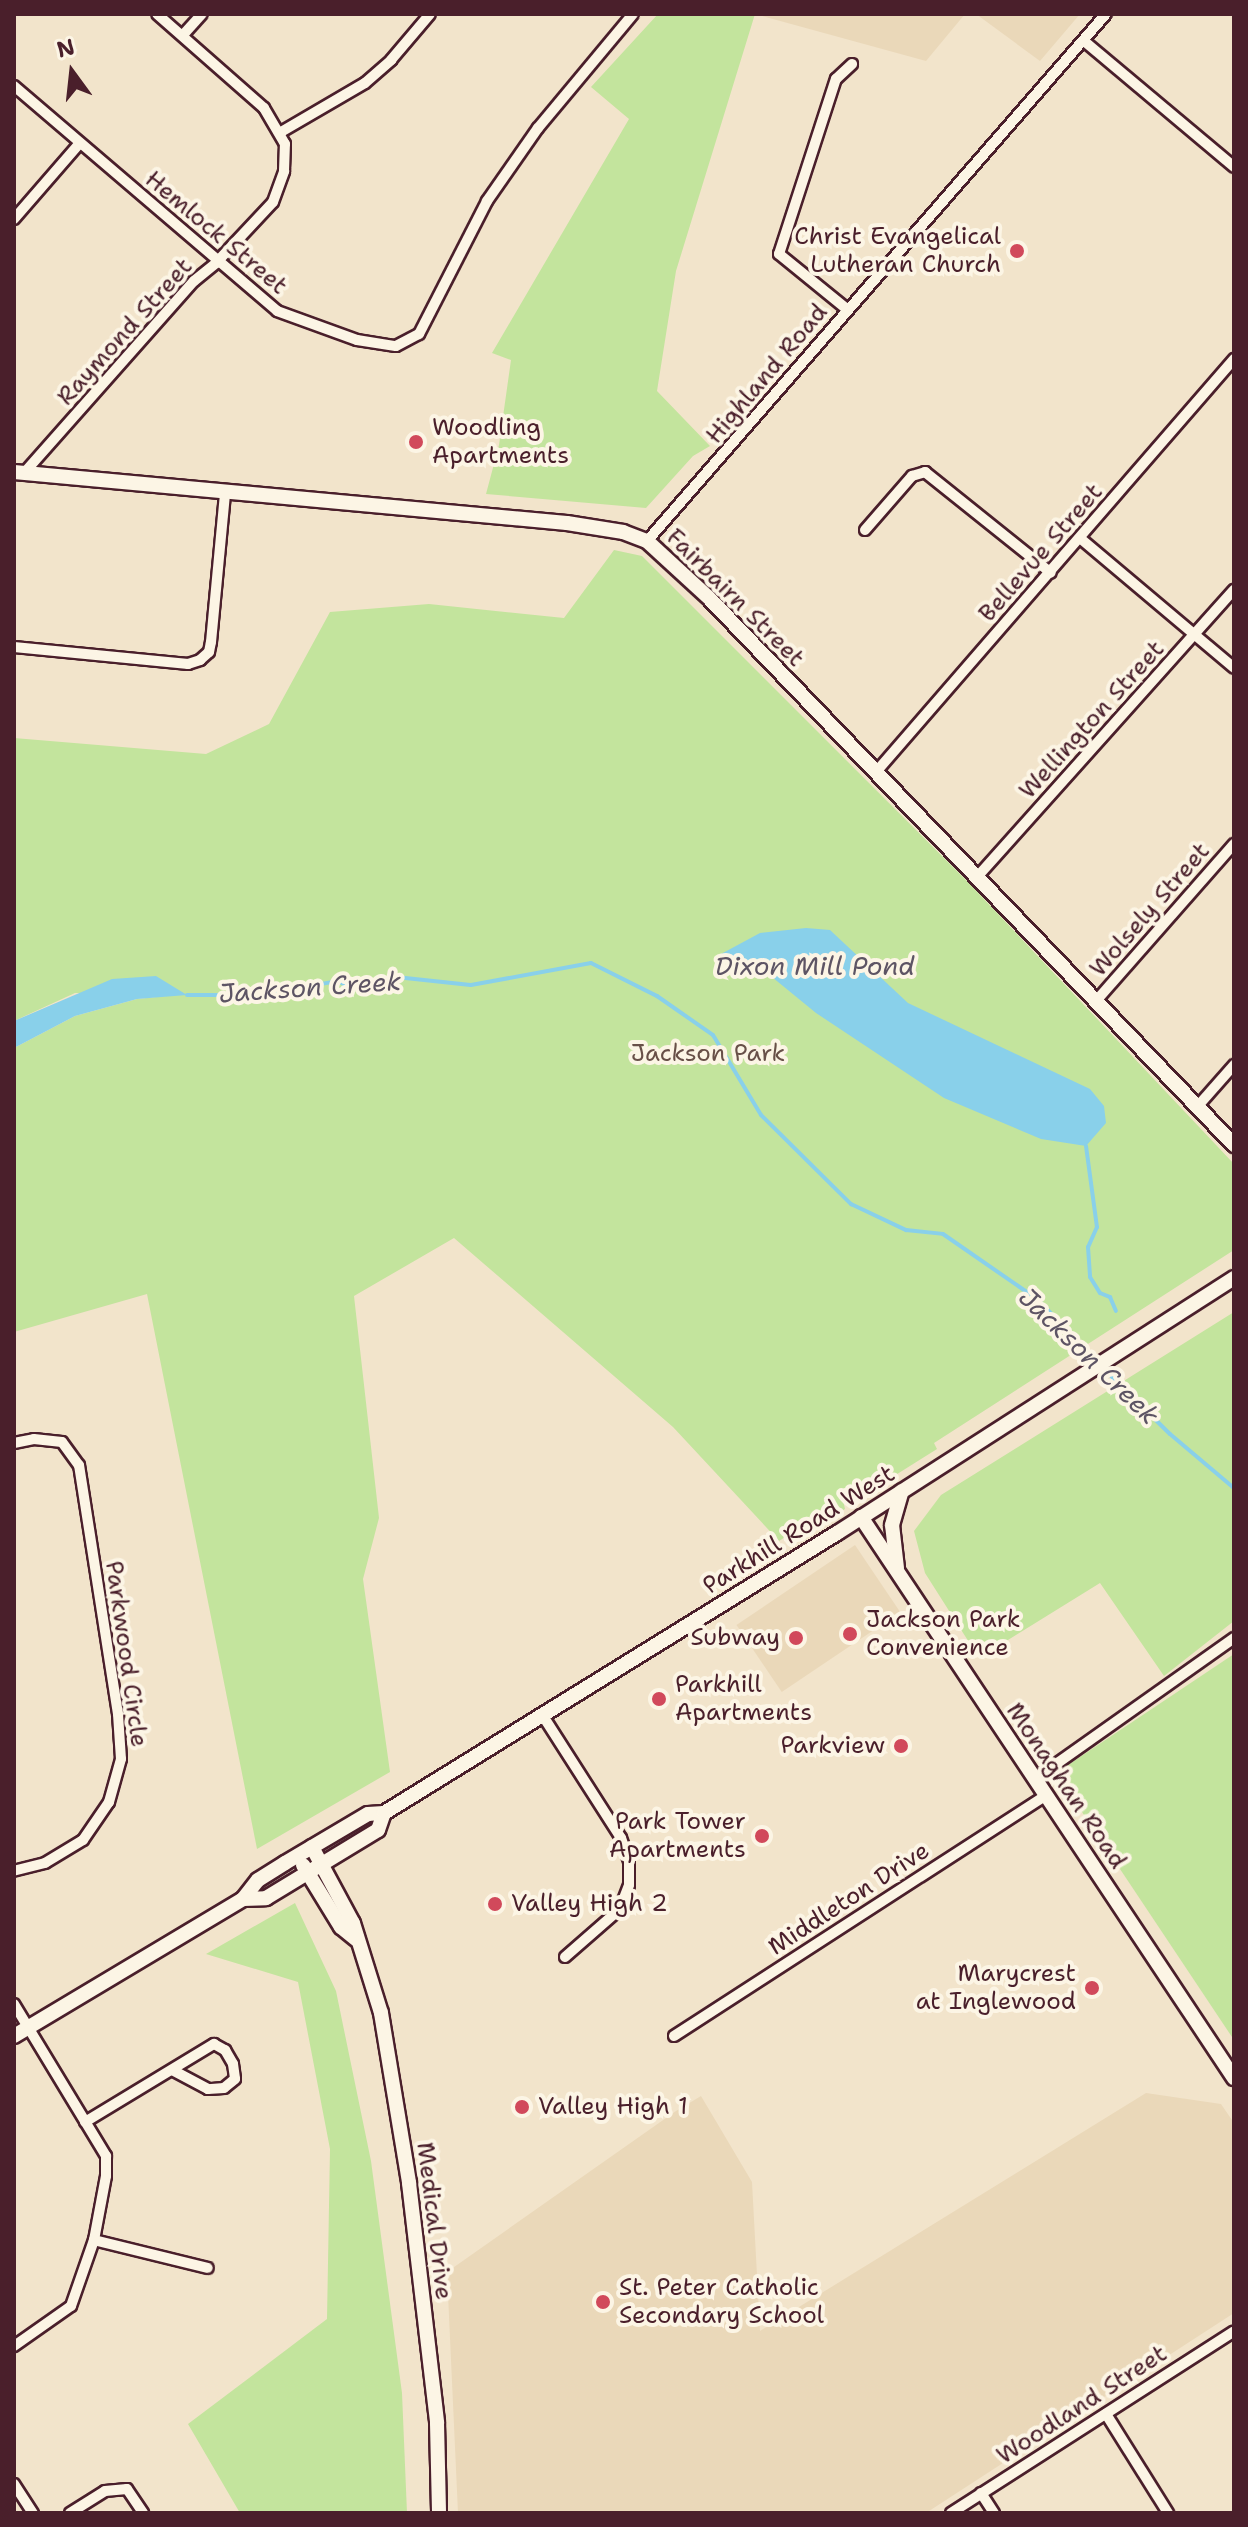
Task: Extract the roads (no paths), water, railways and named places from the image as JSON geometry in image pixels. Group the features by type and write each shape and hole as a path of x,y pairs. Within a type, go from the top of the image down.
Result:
{"main road":[{"name":"Fairbairn Street","path":"19,473 567,523 623,532 647,541 708,597 1234,1145"},
{"name":"Parkhill Road West","path":"14,2036 243,1899 258,1880 297,1856 368,1814 384,1813 543,1716 1234,1278"},
{"path":"897,1572 892,1525 902,1491"},
{"name":"Monaghan Road","path":"861,1517 1234,2078"},
{"name":"Parkhill Road West","path":"243,1899 266,1898 378,1830 384,1813"},
{"name":"Medical Drive","path":"312,1847 353,1923 381,2013 409,2183 437,2423 439,2513"},
{"name":"Medical Drive","path":"297,1856 341,1927 356,1939"}],"street":[{"path":"157,14 264,108 281,132 365,83 391,60 430,14"},
{"path":"183,35 202,14"},
{"name":"Hemlock Street","path":"14,86 216,263 277,311 325,331 396,346 419,334 487,201 538,128 633,14"},
{"name":"Highland Road","path":"647,541 1106,14"},
{"path":"1084,41 1234,167"},
{"path":"848,310 779,254 836,79 852,64"},
{"name":"Raymond Street","path":"19,473 194,281 216,263 273,202 284,171 285,144 281,132"},
{"path":"14,219 79,144"},
{"name":"Bellevue Street","path":"876,772 1234,359"},
{"path":"865,530 912,476 925,472 1051,573"},
{"path":"14,647 188,664 200,660 209,652 211,642 225,494"},
{"path":"1081,539 1234,668"},
{"name":"Wellington Street","path":"978,876 1234,590"},
{"name":"Wolsely Street","path":"1096,1001 1234,844"},
{"path":"1197,1107 1234,1065"},
{"name":"Parkwood Circle","path":"14,1443 34,1439 62,1442 79,1465 118,1714 121,1759 109,1802 83,1840 45,1863 14,1871"},
{"path":"1035,1779 1234,1638"},
{"path":"543,1716 621,1838 629,1861 629,1885 620,1909 565,1957"},
{"name":"Middleton Drive","path":"674,2036 1046,1795"},
{"path":"14,2004 106,2156 106,2176 94,2240 71,2306 14,2346"},
{"path":"85,2122 214,2044 225,2050 233,2064 235,2079 224,2088 208,2089 173,2070"},
{"path":"94,2240 208,2268"},
{"path":"1230,2334 1234,2348"},
{"name":"Woodland Street","path":"951,2513 1230,2334"},
{"path":"1106,2414 1168,2513"},
{"path":"14,2484 33,2513"},
{"path":"70,2513 105,2491 127,2489 143,2513"},
{"path":"981,2493 994,2513"}],"water":[{"name":"Dixon Mill Pond","path":"806,928 830,930 908,1003 1090,1089 1104,1106 1106,1123 1086,1146 1041,1139 944,1098 816,1013 772,977 743,970 721,954 760,933"},
{"name":"Jackson Creek","path":"156,976 187,995 137,999 75,1016 14,1048 14,1021 112,979"}],"waterway":[{"name":"Jackson Creek","path":"187,995 261,995 337,981 344,984 396,977 471,985 591,963 657,996 713,1035 761,1115 851,1204 906,1230 943,1234 1037,1299 1097,1361"},
{"path":"1086,1146 1097,1227 1088,1247 1090,1277 1100,1293 1110,1297 1116,1311"},
{"name":"Jackson Creek","path":"1103,1368 1170,1434 1234,1488"}],"place":[{"name":"Christ Evangelical Lutheran Church","path":"1017,251"},
{"name":"Woodling Apartments","path":"416,442"},
{"name":"Jackson Park Convenience","path":"850,1634"},
{"name":"Subway","path":"796,1638"},
{"name":"Parkhill Apartments","path":"659,1699"},
{"name":"Parkview","path":"901,1746"},
{"name":"Park Tower Apartments","path":"762,1836"},
{"name":"Valley High 2","path":"495,1904"},
{"name":"Marycrest at Inglewood","path":"1092,1988"},
{"name":"Valley High 1","path":"522,2107"},
{"name":"St. Peter Catholic Secondary School","path":"603,2302"}],"park label":[{"name":"Jackson Park","path":"708,1054"}]}
